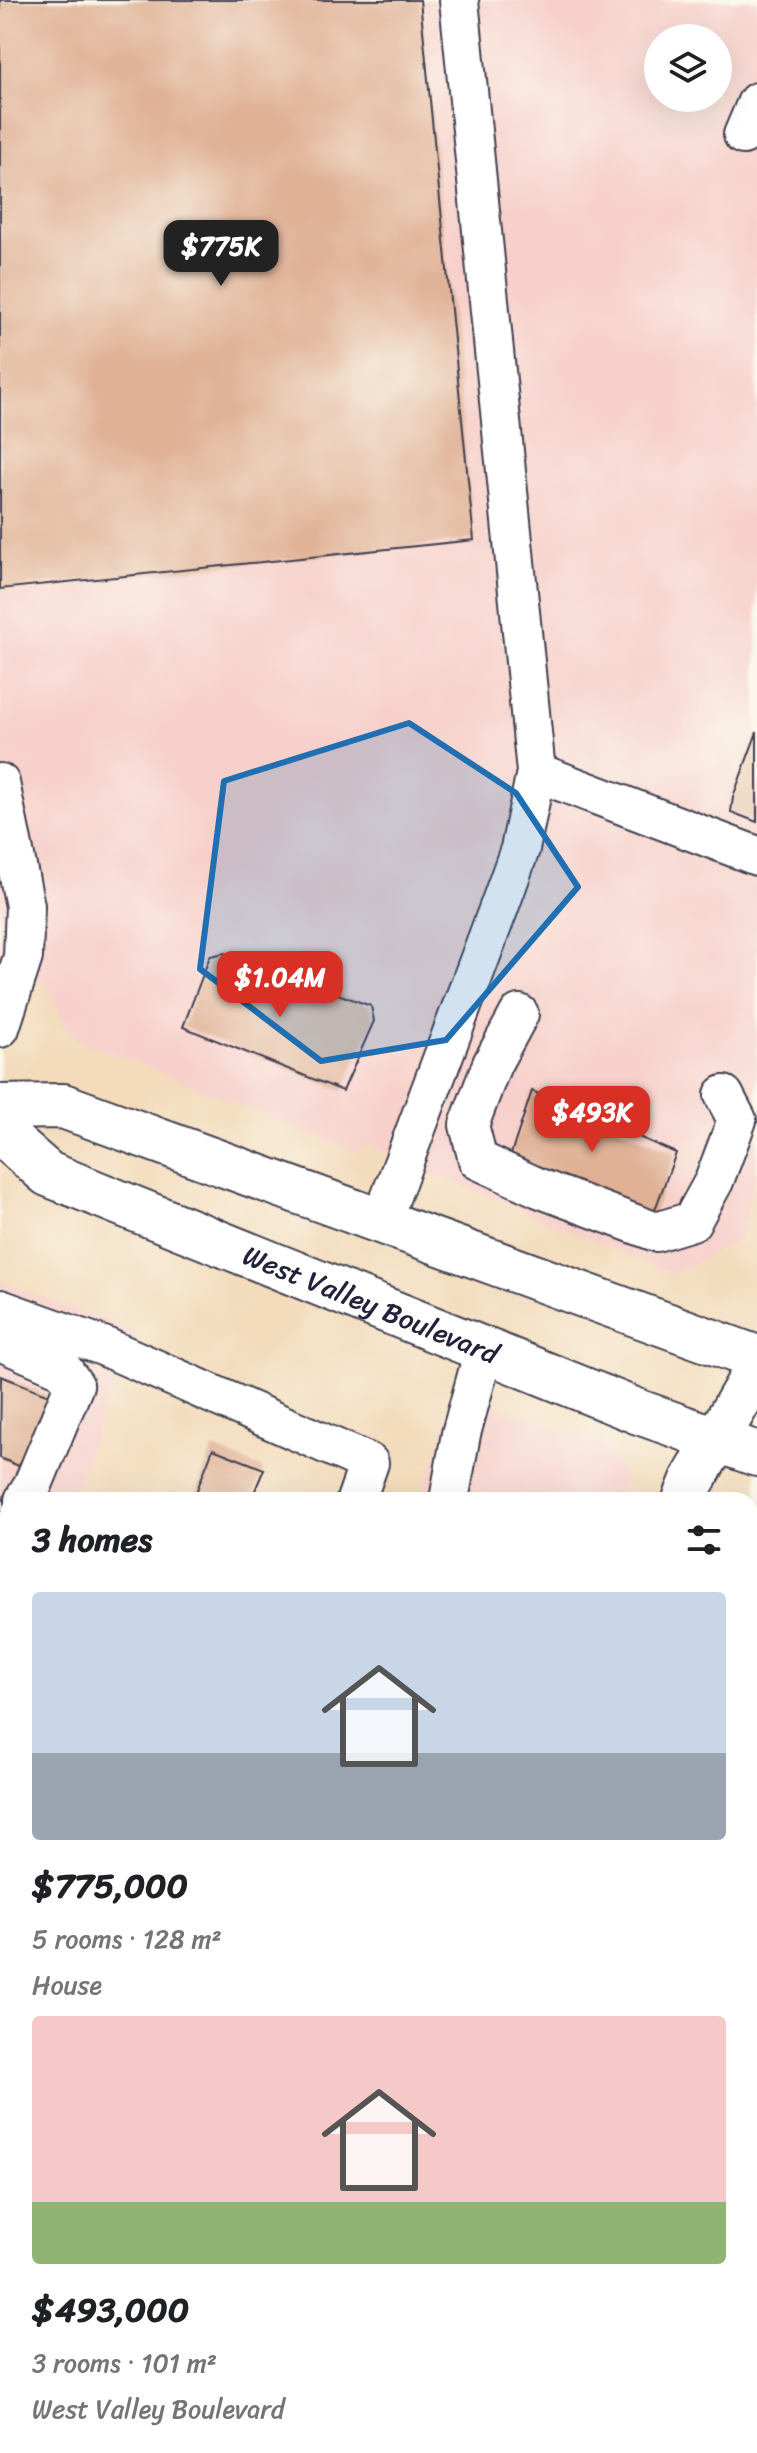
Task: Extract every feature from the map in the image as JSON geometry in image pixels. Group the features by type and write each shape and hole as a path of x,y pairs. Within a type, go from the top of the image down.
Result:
{"main road":[{"path":"0,1107 63,1106 757,1358"},
{"name":"West Valley Boulevard","path":"0,1132 48,1174 657,1419 757,1454"},
{"path":"689,1492 757,1369"}],"lane":[{"path":"382,1220 520,849 536,772 459,0"},
{"path":"536,772 757,856"},
{"path":"0,783 25,906 23,957 0,1028"},
{"path":"519,1014 492,1064 469,1125 478,1160 539,1188 656,1232 692,1221 714,1181 737,1120 724,1095"},
{"path":"0,1309 103,1346 369,1463 359,1492"},
{"path":"0,1341 62,1368 74,1385 32,1492"},
{"path":"450,1492 461,1434 484,1350"}],"highlighted area":[{"path":"409,723 516,793 578,887 446,1040 321,1061 200,969 224,781"}],"shaded area":[{"path":"0,0 757,0 757,1166 740,1239 672,1274 370,1146 355,1152 68,1035 48,983 0,967"},
{"path":"0,1281 133,1331 73,1492 0,1492"},
{"path":"456,1399 488,1402 601,1444 627,1479 620,1492 422,1492"}],"building":[{"path":"0,0 420,0 474,540 0,589"},
{"path":"757,732 757,822 731,812 733,797"},
{"path":"225,953 371,1006 374,1021 343,1091 183,1027 210,956"},
{"path":"532,1091 676,1153 653,1215 510,1157"},
{"path":"1,1376 59,1399 54,1412 43,1408 21,1467 0,1458"},
{"path":"213,1449 264,1469 254,1492 196,1492"}]}
